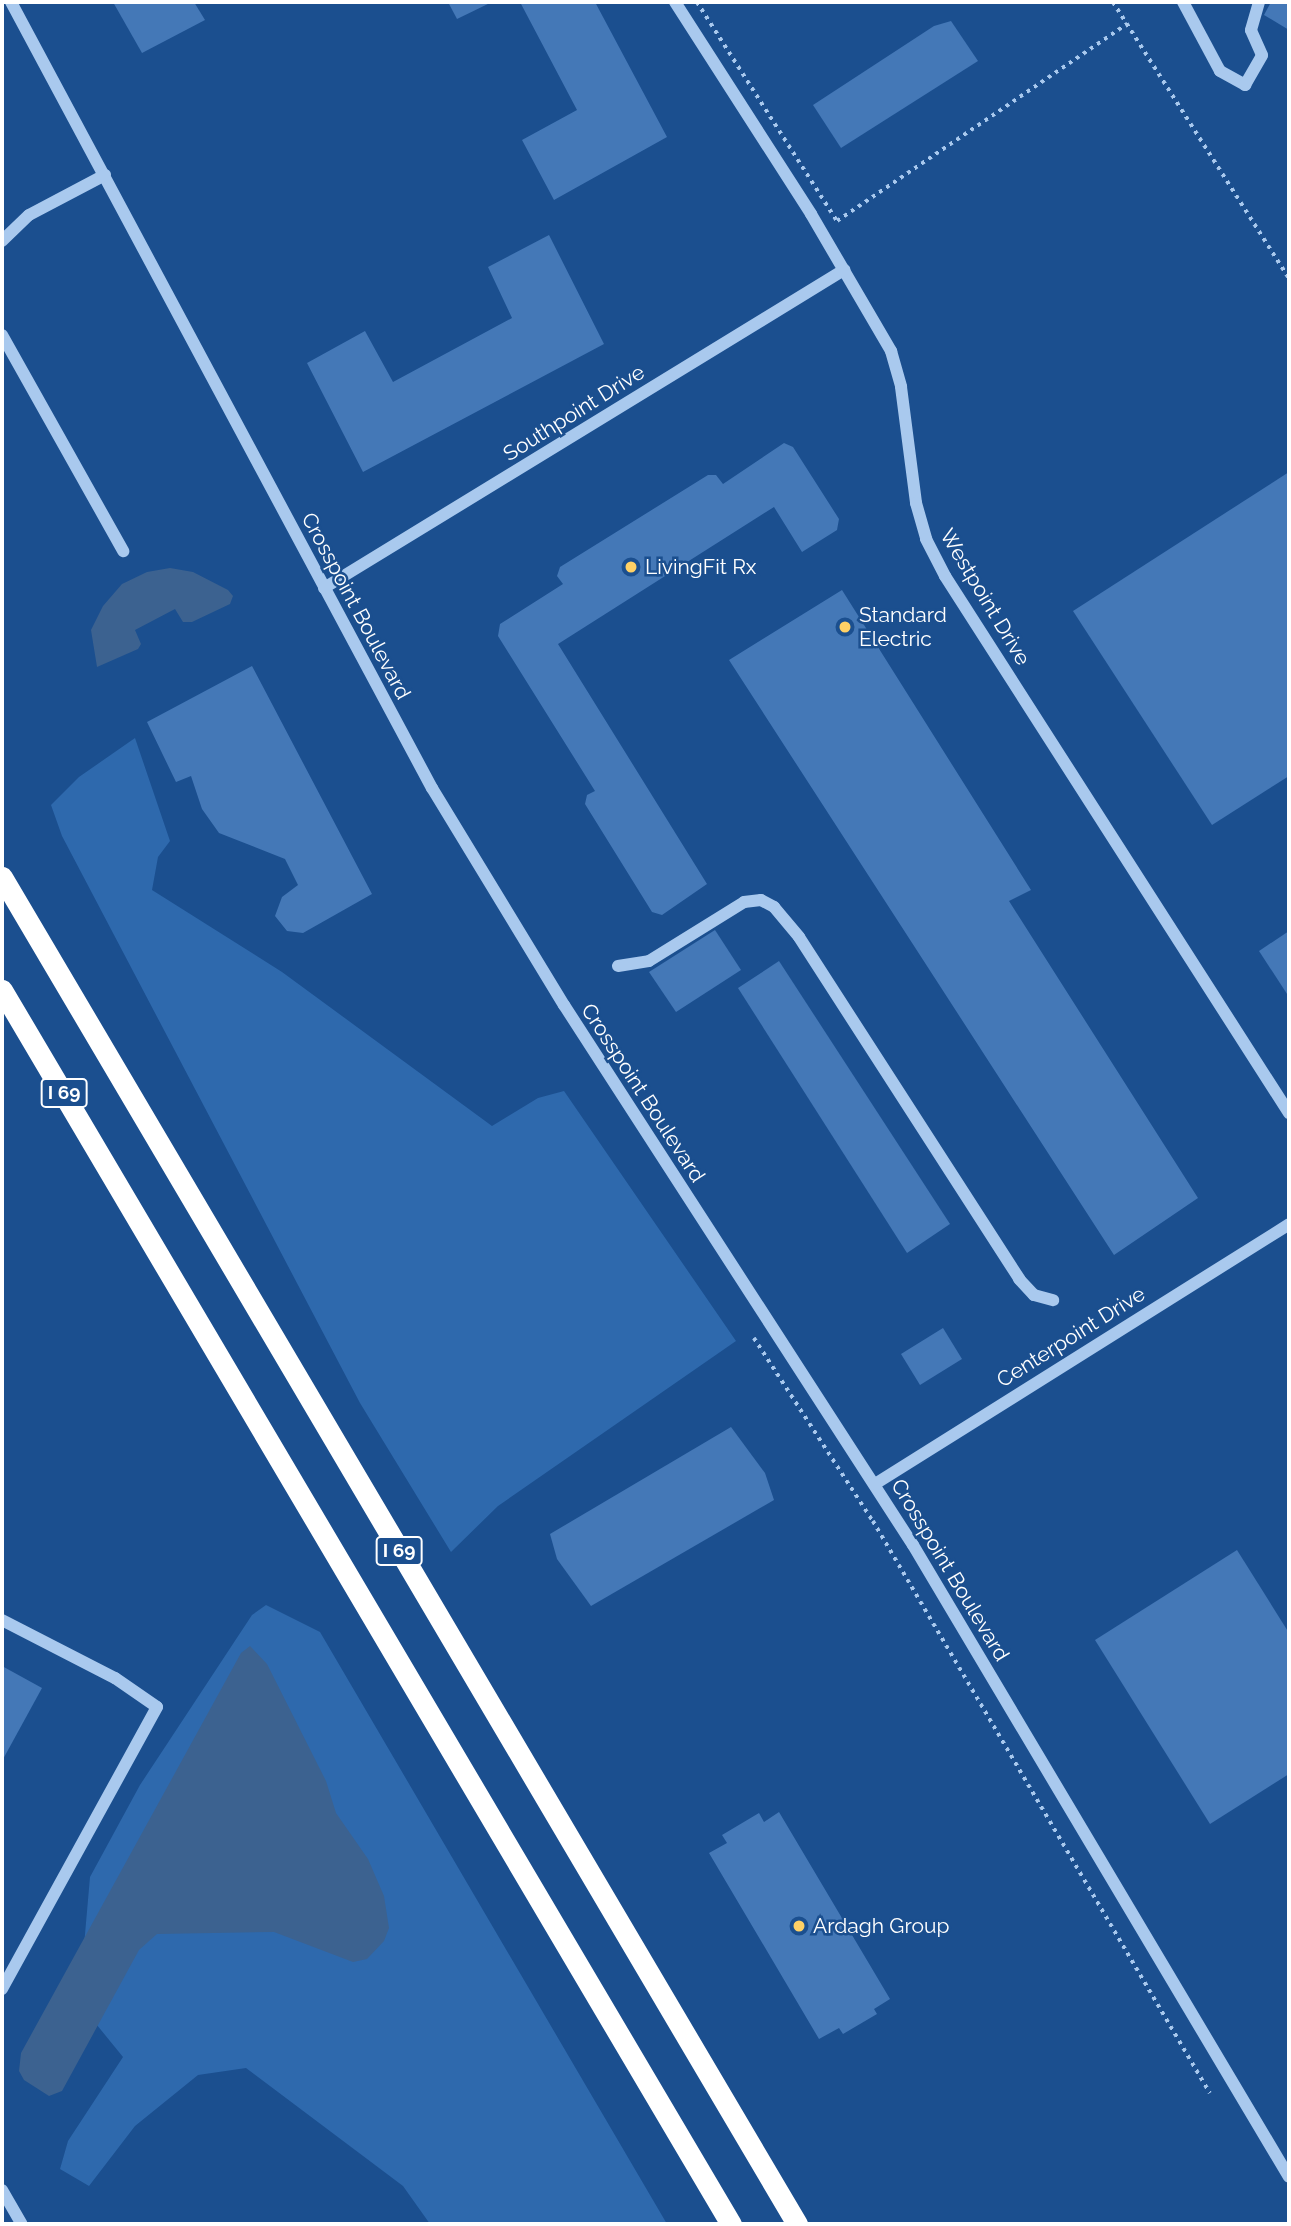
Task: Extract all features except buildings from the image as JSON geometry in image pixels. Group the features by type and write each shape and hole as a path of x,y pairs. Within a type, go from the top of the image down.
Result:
{"highway":[{"name":"I 69","path":"2,877 797,2224"},
{"name":"I 69","path":"2,990 731,2224"}],"street":[{"name":"Crosspoint Boulevard","path":"11,2 432,788 564,1005 875,1484 1289,2177"},
{"name":"Westpoint Drive","path":"675,2 844,270 891,351 901,387 916,503 939,564 1289,1112"},
{"path":"1183,2 1220,71 1245,85 1262,54 1251,30 1259,2"},
{"path":"2,241 29,215 105,174"},
{"name":"Southpoint Drive","path":"324,588 844,270"},
{"path":"2,335 123,551"},
{"path":"618,967 649,961 744,902 761,900 774,907 799,937 1019,1279 1034,1295 1053,1300"},
{"name":"Centerpoint Drive","path":"875,1484 1289,1224"},
{"path":"2,1620 115,1678 157,1707 2,1989"},
{"path":"2,2190 22,2224"}],"path":[{"path":"697,2 837,221 1127,24"},
{"path":"1113,2 1289,278"},
{"path":"754,1338 873,1521 1210,2093"}],"shaded area":[{"path":"170,568 193,572 228,590 233,596 230,604 192,622 183,622 175,609 135,630 141,644 138,649 97,667 91,630 103,606 122,584 147,572"},
{"path":"135,738 170,841 158,857 152,890 282,972 492,1126 538,1098 564,1091 736,1341 498,1506 451,1552 360,1403 62,836 51,805 79,777"},
{"path":"266,1605 320,1632 667,2224 430,2224 403,2186 246,2068 198,2075 135,2126 89,2186 60,2169 68,2141 123,2057 79,2003 90,1877 140,1785 252,1615"},
{"path":"250,1646 267,1664 326,1781 336,1813 368,1859 384,1896 389,1928 384,1941 367,1959 353,1962 274,1932 157,1934 139,1950 62,2091 49,2096 24,2080 19,2071 21,2053 241,1653"}],"place":[{"name":"LivingFit Rx","path":"631,567"},
{"name":"Standard Electric","path":"845,627"},
{"name":"Ardagh Group","path":"799,1926"}]}
